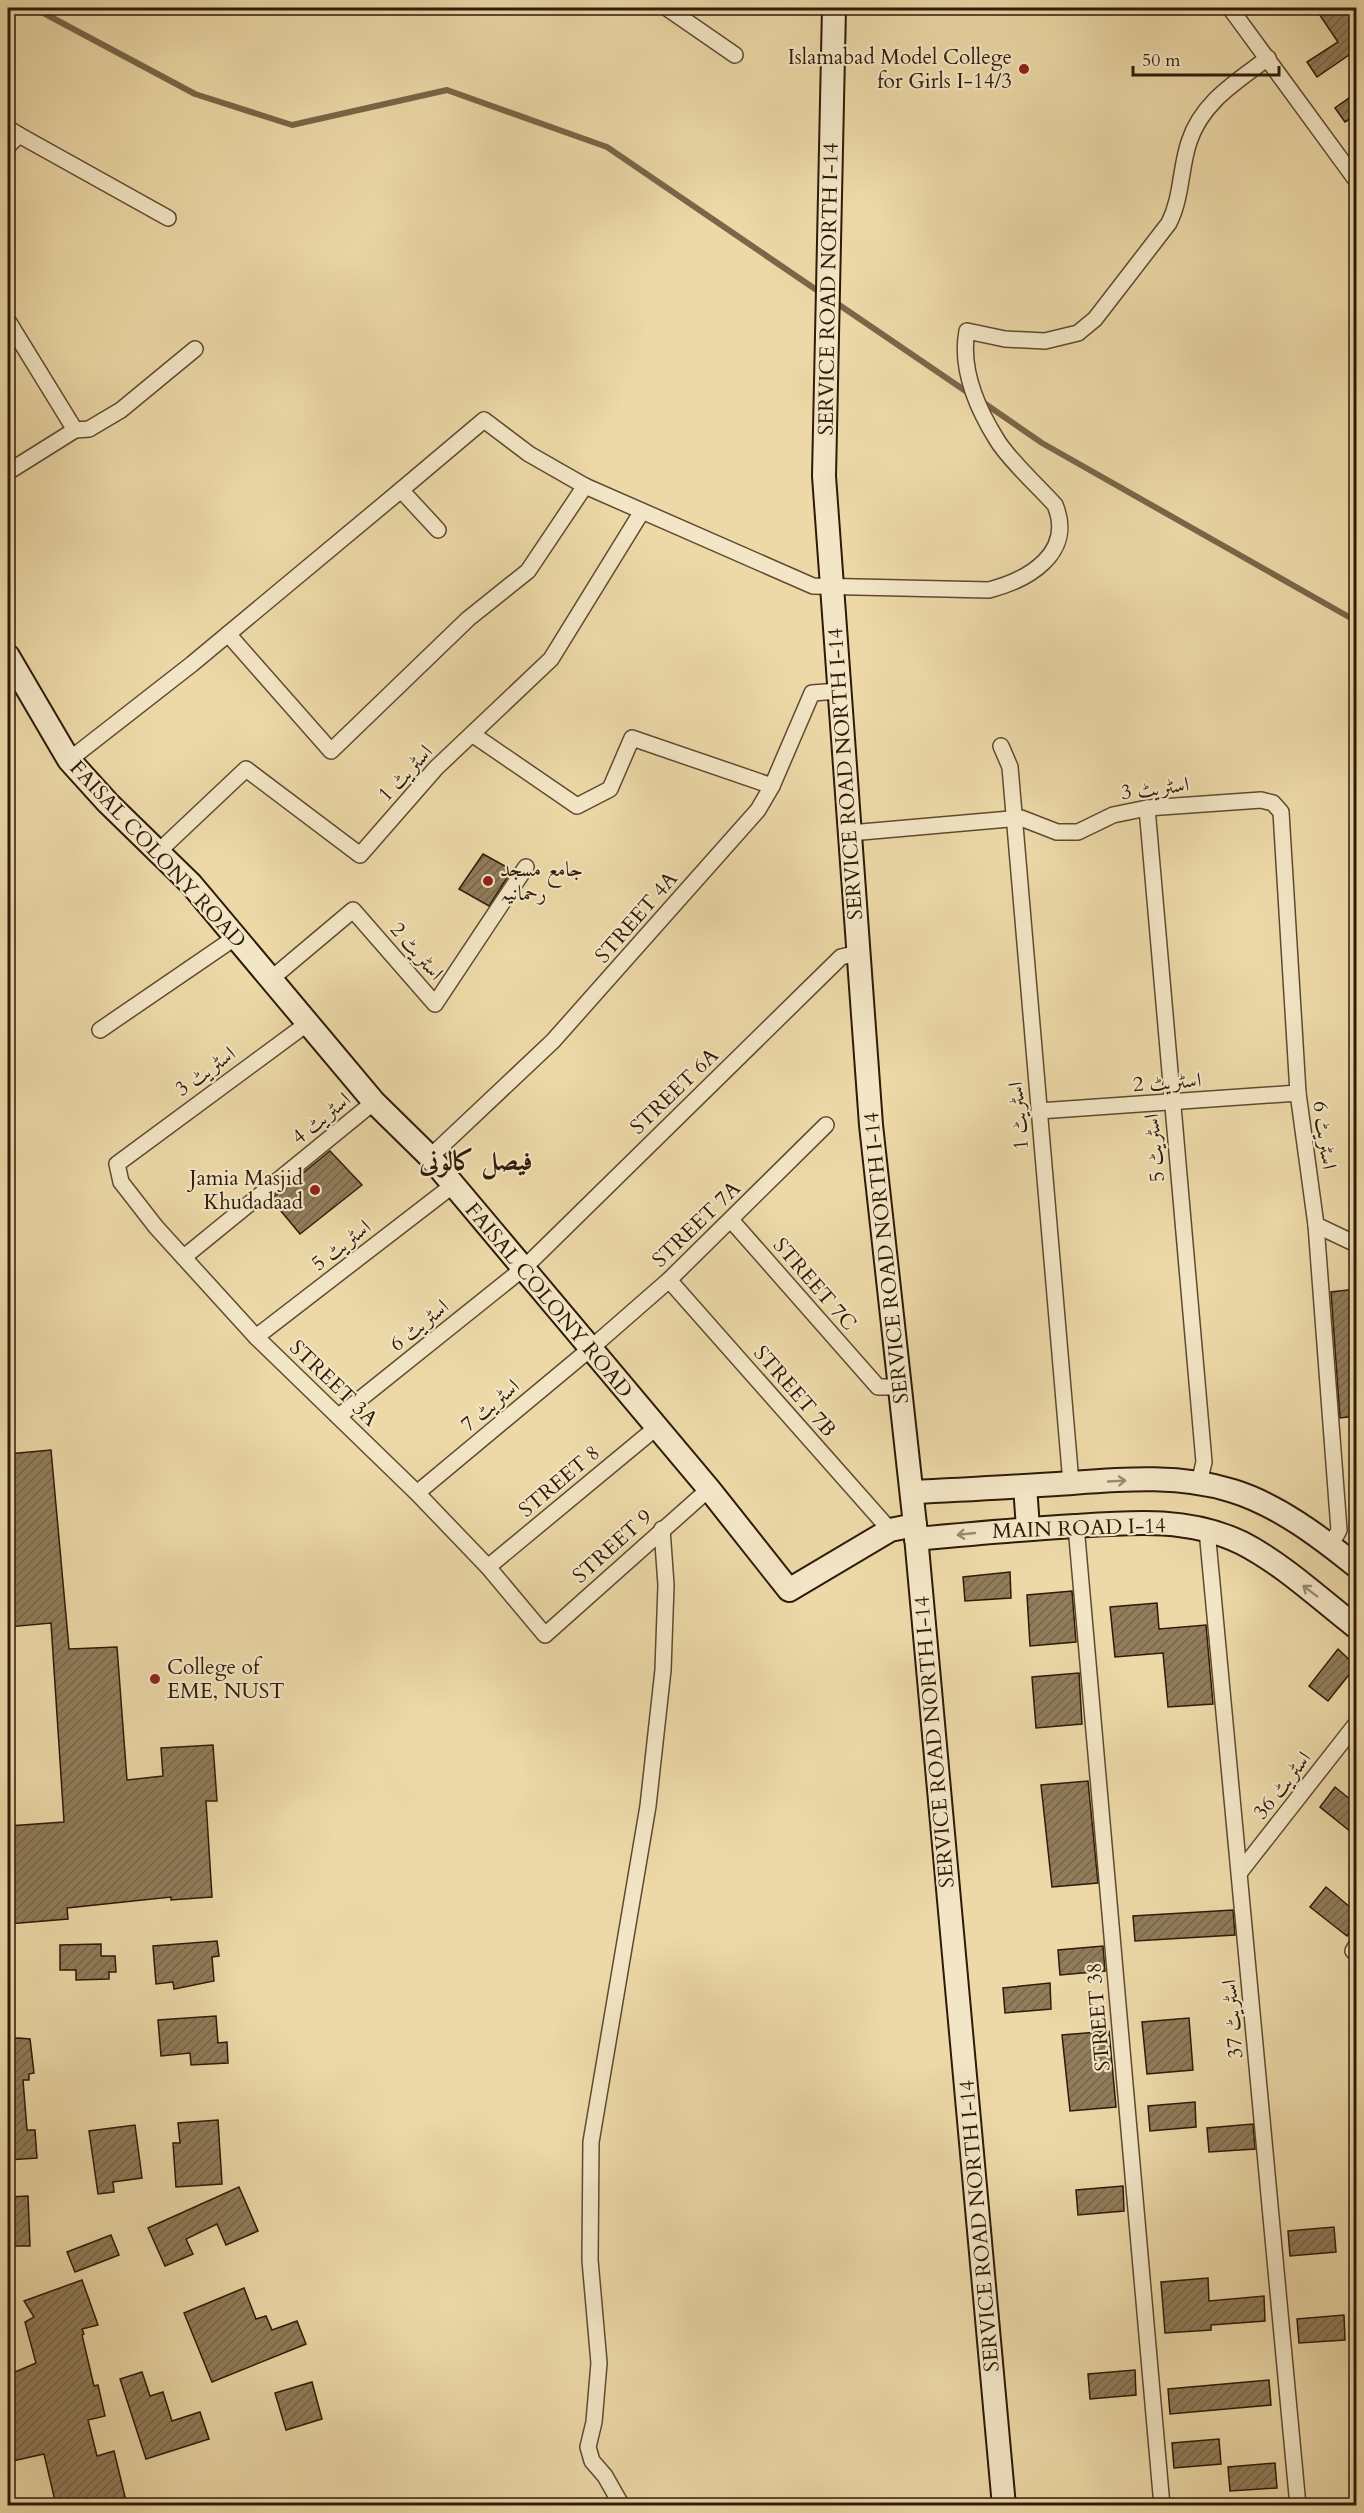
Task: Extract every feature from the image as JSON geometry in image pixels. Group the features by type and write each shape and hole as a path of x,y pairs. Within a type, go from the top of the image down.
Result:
{"main road":[{"name":"SERVICE ROAD NORTH I-14","path":"834,8 824,476 871,1125 916,1532 1004,2505"},
{"name":"FAISAL COLONY ROAD","path":"8,656 69,760 108,803 191,884 374,1102 430,1157 452,1186 525,1267 590,1349 657,1426 789,1590 890,1530 916,1532"},
{"name":"MAIN ROAD I-14","path":"912,1492 1156,1479 1199,1483 1233,1491 1254,1499 1331,1545 1356,1566"},
{"path":"1025,1486 1028,1528"},
{"name":"MAIN ROAD I-14","path":"916,1532 1136,1522 1183,1525 1206,1530 1242,1544 1290,1575 1356,1626"}],"street":[{"path":"667,8 735,55"},
{"path":"1230,8 1352,163 1356,180"},
{"path":"69,760 228,634 484,420 529,454 585,486 641,513 813,586 989,590 1015,583 1035,570 1051,555 1060,536 1060,518 1055,505 997,442 982,411 966,368 964,348 967,331 1005,339 1044,341 1078,333 1095,319 1169,223 1177,206 1189,143 1199,119 1214,99 1268,58"},
{"path":"8,146 13,131 168,218"},
{"path":"8,321 75,430"},
{"path":"8,472 75,430 89,429 121,410 195,349"},
{"path":"228,634 331,751 468,619 528,572 585,486"},
{"path":"401,490 438,530"},
{"name":"اسٹریٹ 1","path":"158,852 246,769 360,855 436,768 551,659 641,513"},
{"name":"STREET 4A","path":"430,1157 569,1024 758,810 772,786 812,693 840,691"},
{"path":"472,734 577,806 610,789 632,738 772,786"},
{"name":"اسٹریٹ 1","path":"1001,746 1010,767 1071,1483"},
{"name":"اسٹریٹ 3","path":"850,833 1013,821 1021,818 1057,832 1078,832 1113,814 1147,808 1261,800 1273,803"},
{"name":"اسٹریٹ 6","path":"1273,803 1281,812 1298,1093 1316,1225 1339,1530 1331,1545"},
{"name":"اسٹریٹ 5","path":"1147,808 1204,1462 1199,1483"},
{"name":"اسٹریٹ 2","path":"271,979 353,910 435,1004 526,867"},
{"path":"100,1030 236,937"},
{"name":"STREET 6A","path":"525,1267 841,957 858,953"},
{"name":"اسٹریٹ 3","path":"128,1154 308,1023"},
{"name":"اسٹریٹ 2","path":"1039,1111 1298,1093"},
{"name":"اسٹریٹ 4","path":"184,1257 374,1102"},
{"name":"STREET 7A","path":"590,1349 669,1280 826,1125"},
{"name":"STREET 3A","path":"128,1154 117,1164 121,1182 184,1257 256,1337 417,1493 488,1567 545,1635"},
{"name":"اسٹریٹ 5","path":"256,1337 452,1186"},
{"name":"STREET 7C","path":"731,1220 878,1387 899,1387"},
{"path":"1316,1225 1356,1244"},
{"name":"اسٹریٹ 6","path":"339,1416 525,1267"},
{"name":"STREET 7B","path":"669,1280 890,1530"},
{"name":"اسٹریٹ 7","path":"417,1493 590,1349"},
{"name":"STREET 8","path":"488,1567 657,1426"},
{"name":"STREET 9","path":"545,1635 709,1489"},
{"name":"STREET 38","path":"1076,1526 1162,2505"},
{"path":"622,2505 605,2476 592,2462 588,2447 594,2422 599,2363 590,2260 591,2142 648,1806 663,1670 666,1585 662,1529"},
{"name":"اسٹریٹ 37","path":"1206,1530 1298,2505"},
{"name":"اسٹریٹ 36","path":"1240,1872 1356,1724"}],"building":[{"path":"1315,8 1356,8 1356,50 1317,77 1307,62 1338,42"},
{"path":"1356,93 1356,115 1345,122 1335,108"},
{"name":"جامع مسجد رحمانیہ","path":"483,854 512,870 489,906 459,889"},
{"name":"Jamia Masjid Khudadaad","path":"330,1151 362,1185 300,1234 271,1199"},
{"path":"1356,1289 1356,1416 1340,1418 1331,1292"},
{"path":"51,1450 69,1649 117,1647 127,1780 163,1776 161,1748 213,1745 217,1801 206,1801 212,1897 171,1900 171,1897 67,1908 68,1919 8,1924 8,1826 64,1822 51,1623 8,1627 8,1454"},
{"path":"1010,1572 1011,1598 965,1601 963,1577"},
{"path":"1072,1591 1076,1642 1030,1646 1027,1595"},
{"path":"1157,1603 1159,1629 1206,1625 1213,1704 1168,1707 1163,1653 1115,1657 1110,1607"},
{"path":"1338,1649 1356,1666 1328,1701 1309,1686"},
{"path":"1079,1673 1082,1724 1036,1728 1032,1677"},
{"path":"1088,1781 1098,1883 1052,1887 1041,1785"},
{"path":"1335,1787 1356,1804 1356,1836 1320,1807"},
{"path":"1326,1887 1356,1912 1356,1924 1347,1936 1310,1907"},
{"path":"1233,1910 1235,1935 1135,1941 1133,1916"},
{"path":"217,1941 219,1956 212,1957 214,1981 174,1989 173,1982 156,1984 153,1946"},
{"path":"101,1944 101,1956 115,1956 116,1972 109,1972 109,1979 76,1980 76,1970 60,1970 60,1945"},
{"path":"1103,1946 1105,1971 1060,1975 1058,1950"},
{"path":"1050,1983 1051,2009 1005,2013 1003,1988"},
{"path":"216,2016 218,2043 227,2042 228,2063 191,2065 190,2053 161,2056 158,2020"},
{"path":"1189,2018 1193,2070 1147,2074 1142,2022"},
{"path":"1109,2031 1116,2107 1070,2111 1062,2035"},
{"path":"8,2039 30,2039 34,2073 29,2074 29,2080 23,2080 27,2130 35,2130 37,2158 8,2160"},
{"path":"1195,2102 1196,2127 1150,2131 1148,2106"},
{"path":"218,2120 222,2184 176,2187 173,2143 180,2143 178,2123"},
{"path":"1253,2124 1255,2149 1209,2152 1207,2128"},
{"path":"135,2125 142,2178 113,2182 114,2192 98,2194 89,2131"},
{"path":"1123,2186 1124,2211 1078,2215 1076,2190"},
{"path":"239,2187 258,2231 226,2245 217,2224 186,2239 193,2254 165,2266 148,2228"},
{"path":"28,2196 30,2246 8,2246 8,2197"},
{"path":"1334,2227 1336,2252 1290,2256 1288,2231"},
{"path":"111,2235 119,2255 75,2272 67,2252"},
{"path":"1208,2278 1209,2301 1264,2296 1265,2321 1211,2325 1211,2330 1165,2333 1161,2282"},
{"path":"82,2280 98,2325 82,2329 84,2334 82,2335 94,2386 98,2385 105,2416 88,2420 97,2456 114,2451 127,2505 56,2505 44,2454 8,2462 8,2375 36,2363 25,2322 34,2317 24,2301"},
{"path":"244,2288 256,2319 266,2316 272,2330 297,2321 306,2344 212,2382 184,2313"},
{"path":"1344,2315 1345,2340 1299,2343 1297,2319"},
{"path":"1135,2370 1136,2395 1090,2399 1088,2374"},
{"path":"142,2372 150,2396 163,2392 172,2421 200,2412 209,2439 146,2459 120,2379"},
{"path":"1269,2380 1271,2405 1170,2414 1168,2389"},
{"path":"312,2382 322,2419 286,2430 275,2393"},
{"path":"1219,2439 1221,2464 1174,2468 1172,2443"},
{"path":"1275,2463 1277,2488 1230,2491 1228,2467"}],"waterway":[{"path":"34,8 195,94 292,125 447,90 607,147 821,293"},
{"path":"832,300 970,394"},
{"path":"981,401 1042,443 1356,621"}],"place":[{"name":"Islamabad Model College for Girls I-14/3","path":"1024,69"},
{"name":"جامع مسجد رحمانیہ","path":"488,881"},
{"name":"Jamia Masjid Khudadaad","path":"315,1190"},
{"name":"College of EME, NUST","path":"155,1679"}],"district":[{"name":"فیصل کالونی","path":"476,1161"}]}
